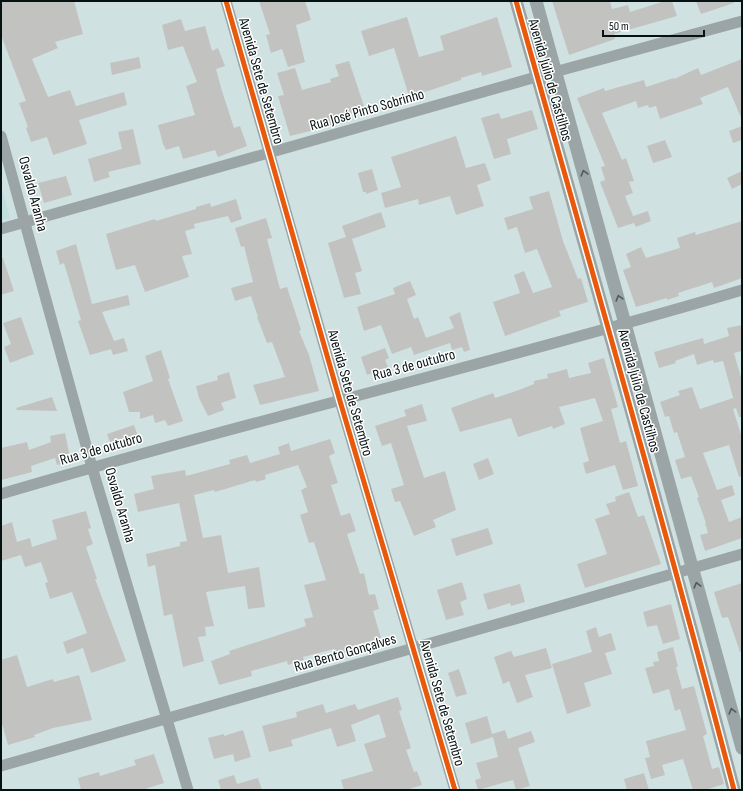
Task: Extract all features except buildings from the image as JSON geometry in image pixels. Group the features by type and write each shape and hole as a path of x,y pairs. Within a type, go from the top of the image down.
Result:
{"street":[{"name":"Avenida Sete de Setembro","path":"226,1 340,401 455,790"},
{"name":"Avenida Júlio de Castilhos","path":"516,1 536,77 609,328 677,572 734,790"},
{"name":"Avenida Júlio de Castilhos","path":"536,1 742,748"},
{"name":"Rua José Pinto Sobrinho","path":"1,229 536,77 742,21"},
{"name":"Osvaldo Aranha","path":"1,136 92,467 188,790"},
{"path":"573,204 592,200"},
{"name":"Rua 3 de outubro","path":"1,494 92,467 626,324 742,290"},
{"path":"630,403 647,399"},
{"path":"658,505 674,501"},
{"name":"Rua Bento Gonçalves","path":"1,766 742,554"},
{"path":"693,636 710,631"}],"shaded area":[{"path":"1,186 10,218 1,220"}],"cycle path":[{"path":"226,1 340,401 455,790"},
{"path":"516,1 654,494 734,790"}]}
